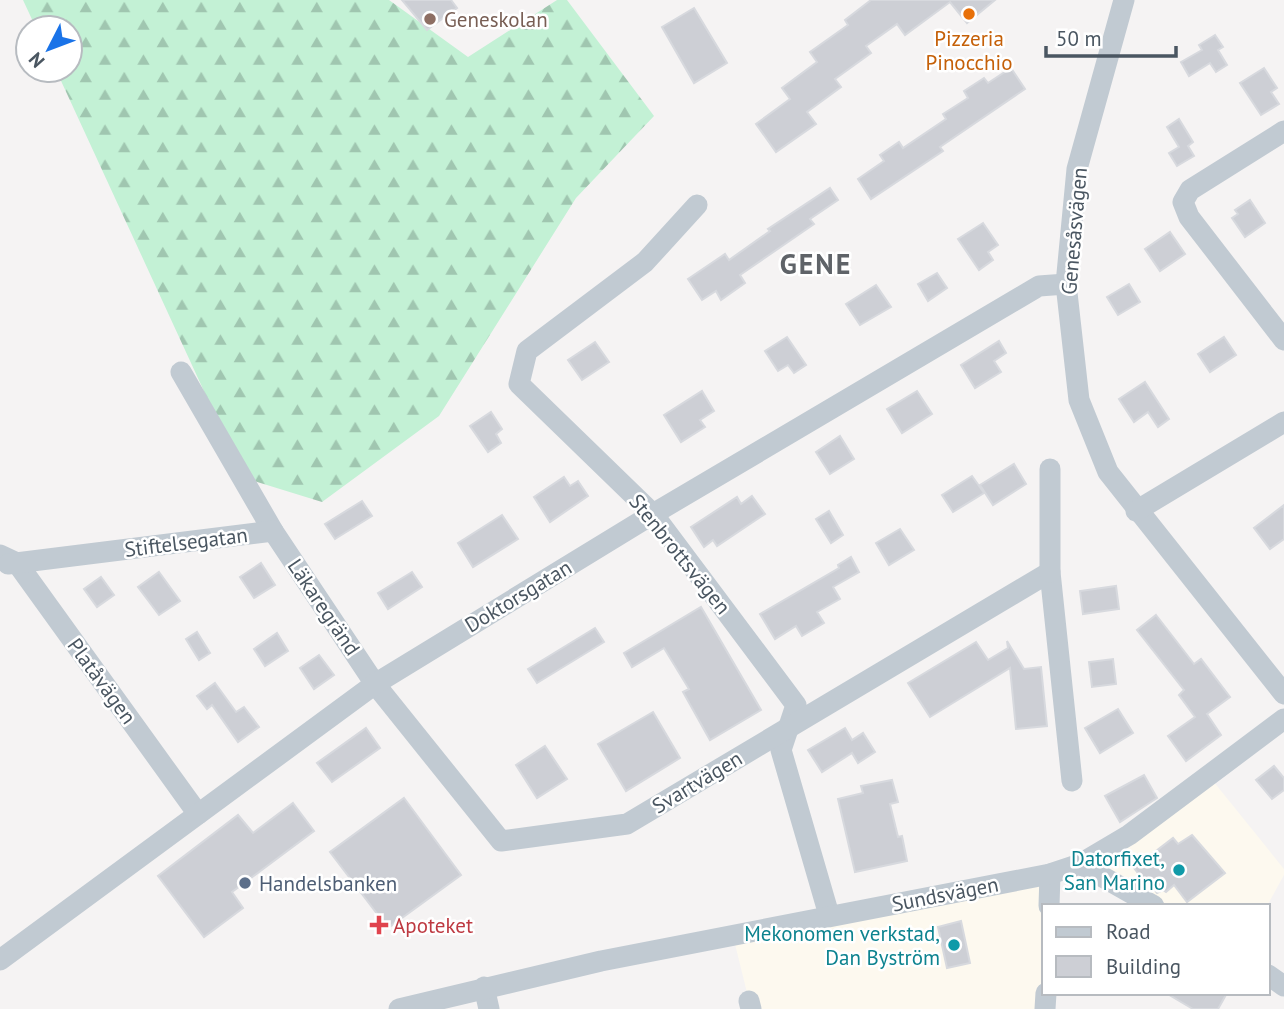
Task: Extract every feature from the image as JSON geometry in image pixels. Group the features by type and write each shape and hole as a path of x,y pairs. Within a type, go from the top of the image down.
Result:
{"street":[{"name":"Genesåsvägen","path":"1123,0 1077,169 1066,284 1079,400 1108,472 1136,511 1284,694"},
{"path":"1284,131 1189,190 1183,201 1189,217 1284,340"},
{"name":"Stenbrottsvägen","path":"697,205 645,262 527,351 519,384 653,514 796,705 781,750 829,915"},
{"name":"Doktorsgatan","path":"0,960 375,684 653,514 1039,286 1066,284"},
{"name":"Stiftelsegatan","path":"6,561 273,531 181,372"},
{"path":"1136,511 1284,422"},
{"path":"1050,469 1050,572 1072,781"},
{"name":"Läkaregränd","path":"273,531 375,684"},
{"name":"Platåvägen","path":"6,561 198,814"},
{"name":"Svartvägen","path":"375,684 502,841 627,824 1050,572"},
{"name":"Sundsvägen","path":"399,1009 484,987 829,915 1050,874 1080,864 1129,835 1284,719"},
{"path":"1080,864 1150,904"},
{"path":"1049,904 1050,874"},
{"path":"484,987 489,1009"}],"shaded area":[{"path":"1209,776 1284,869 1284,875 1268,904 1150,904 1080,864"},
{"path":"1050,874 1044,904 1042,904 1042,995 1045,995 1045,1009 751,1009 733,936"}],"green space":[{"path":"23,0 389,0 468,57 557,0 567,0 654,116 576,198 439,416 322,502 244,478 62,84 84,84 84,14 30,14"}],"building":[{"name":"Geneskolan","path":"402,0 451,0 457,8 427,30"},
{"path":"871,0 995,0 967,23 950,2 905,35 897,24 866,46 871,53 835,79 841,87 807,112 816,124 776,152 756,124 790,99 782,88 817,62 810,52 848,25 845,20"},
{"path":"694,8 727,63 694,83 662,27"},
{"path":"1215,35 1223,47 1218,50 1227,65 1216,72 1210,63 1189,76 1181,62 1202,50 1199,45"},
{"path":"1011,68 1025,89 940,147 943,151 871,199 858,179 884,161 880,155 899,142 903,148 946,119 943,114 968,98 964,91 984,78 988,83"},
{"path":"1264,68 1277,88 1271,92 1279,104 1261,115 1240,83"},
{"path":"1179,119 1193,142 1188,146 1194,156 1177,166 1169,153 1179,147 1167,127"},
{"path":"830,188 838,200 810,219 814,224 740,275 745,283 721,300 716,291 702,300 688,279 725,254 729,260 770,231 768,229"},
{"path":"1250,200 1265,223 1245,237 1232,218 1238,214 1235,210"},
{"path":"983,223 998,245 988,252 993,260 979,270 958,239"},
{"path":"1170,232 1185,254 1160,271 1145,249"},
{"path":"937,273 947,288 928,301 918,284"},
{"path":"1129,284 1140,302 1118,315 1107,297"},
{"path":"876,285 891,307 860,325 846,304"},
{"path":"787,337 806,365 794,373 788,365 778,371 765,351"},
{"path":"1224,337 1236,355 1210,372 1198,354"},
{"path":"999,341 1006,353 994,361 1001,372 975,388 961,365"},
{"path":"595,342 609,362 582,380 568,360"},
{"path":"1145,382 1169,419 1158,427 1148,412 1134,422 1119,399"},
{"path":"702,391 714,411 700,420 705,427 681,442 664,415"},
{"path":"917,391 932,414 902,433 887,409"},
{"path":"491,412 502,429 496,434 501,443 488,452 470,426"},
{"path":"840,436 854,459 830,474 816,452"},
{"path":"1014,464 1026,484 993,505 980,485"},
{"path":"972,476 984,493 953,512 942,495"},
{"path":"564,477 570,486 578,481 588,496 550,522 534,497"},
{"path":"752,496 765,514 717,546 713,540 704,547 691,527 737,497 741,504"},
{"path":"362,501 372,516 335,539 325,524"},
{"path":"1284,505 1284,539 1270,549 1254,528"},
{"path":"829,511 843,535 831,543 816,519"},
{"path":"502,515 518,539 473,567 458,543"},
{"path":"900,529 914,550 889,565 876,543"},
{"path":"851,557 859,572 833,587 840,599 817,612 824,623 802,636 796,626 775,639 760,614 839,568 838,565"},
{"path":"261,563 275,585 254,598 240,577"},
{"path":"159,572 180,601 159,615 138,587"},
{"path":"412,572 422,587 388,609 378,593"},
{"path":"101,577 114,595 97,607 84,589"},
{"path":"1116,586 1119,609 1083,614 1080,591"},
{"path":"701,607 761,710 710,740 683,692 689,689 664,648 632,667 624,653"},
{"path":"1156,615 1194,664 1201,659 1230,697 1207,714 1221,735 1186,761 1168,736 1195,717 1179,695 1184,690 1137,630"},
{"path":"595,628 604,642 537,683 528,669"},
{"path":"197,632 210,653 199,660 186,639"},
{"path":"277,633 288,651 265,666 254,649"},
{"path":"1007,641 1024,669 1041,667 1047,726 1016,729 1010,668 930,717 908,683 976,642 988,660 1008,648"},
{"path":"319,655 334,675 314,689 300,668"},
{"path":"1113,659 1116,684 1092,687 1089,662"},
{"path":"215,683 236,712 244,707 259,727 238,742 212,705 207,709 197,696"},
{"path":"1118,709 1133,733 1100,753 1085,728"},
{"path":"653,712 680,758 626,791 598,744"},
{"path":"366,728 380,748 332,782 317,763"},
{"path":"845,728 852,740 863,733 875,752 858,763 852,753 822,772 808,750"},
{"path":"545,746 567,779 537,798 516,765"},
{"path":"1274,766 1284,778 1284,790 1272,799 1256,780"},
{"path":"1144,775 1157,798 1120,822 1105,796"},
{"path":"892,780 898,802 890,804 898,837 902,836 907,861 855,872 838,799 863,793 861,786"},
{"path":"404,798 461,875 388,928 330,852"},
{"path":"293,803 314,831 232,892 243,908 204,937 158,876 238,815 253,833"},
{"name":"Datorfixet, San Marino","path":"1192,835 1225,873 1187,902 1174,885 1166,892 1163,890 1157,893 1134,868 1173,838 1178,844"},
{"name":"Mekonomen verkstad, Dan Byström","path":"961,921 970,963 947,968 938,927"},
{"path":"1169,995 1226,995 1218,1009 1193,1009"}],"place":[{"name":"Pizzeria Pinocchio","path":"969,14"},
{"name":"Geneskolan","path":"430,19"},
{"name":"Datorfixet, San Marino","path":"1179,870"},
{"name":"Handelsbanken","path":"245,883"},
{"name":"Apoteket","path":"379,925"},
{"name":"Mekonomen verkstad, Dan Byström","path":"954,945"}],"district":[{"name":"GENE","path":"816,263"}]}
